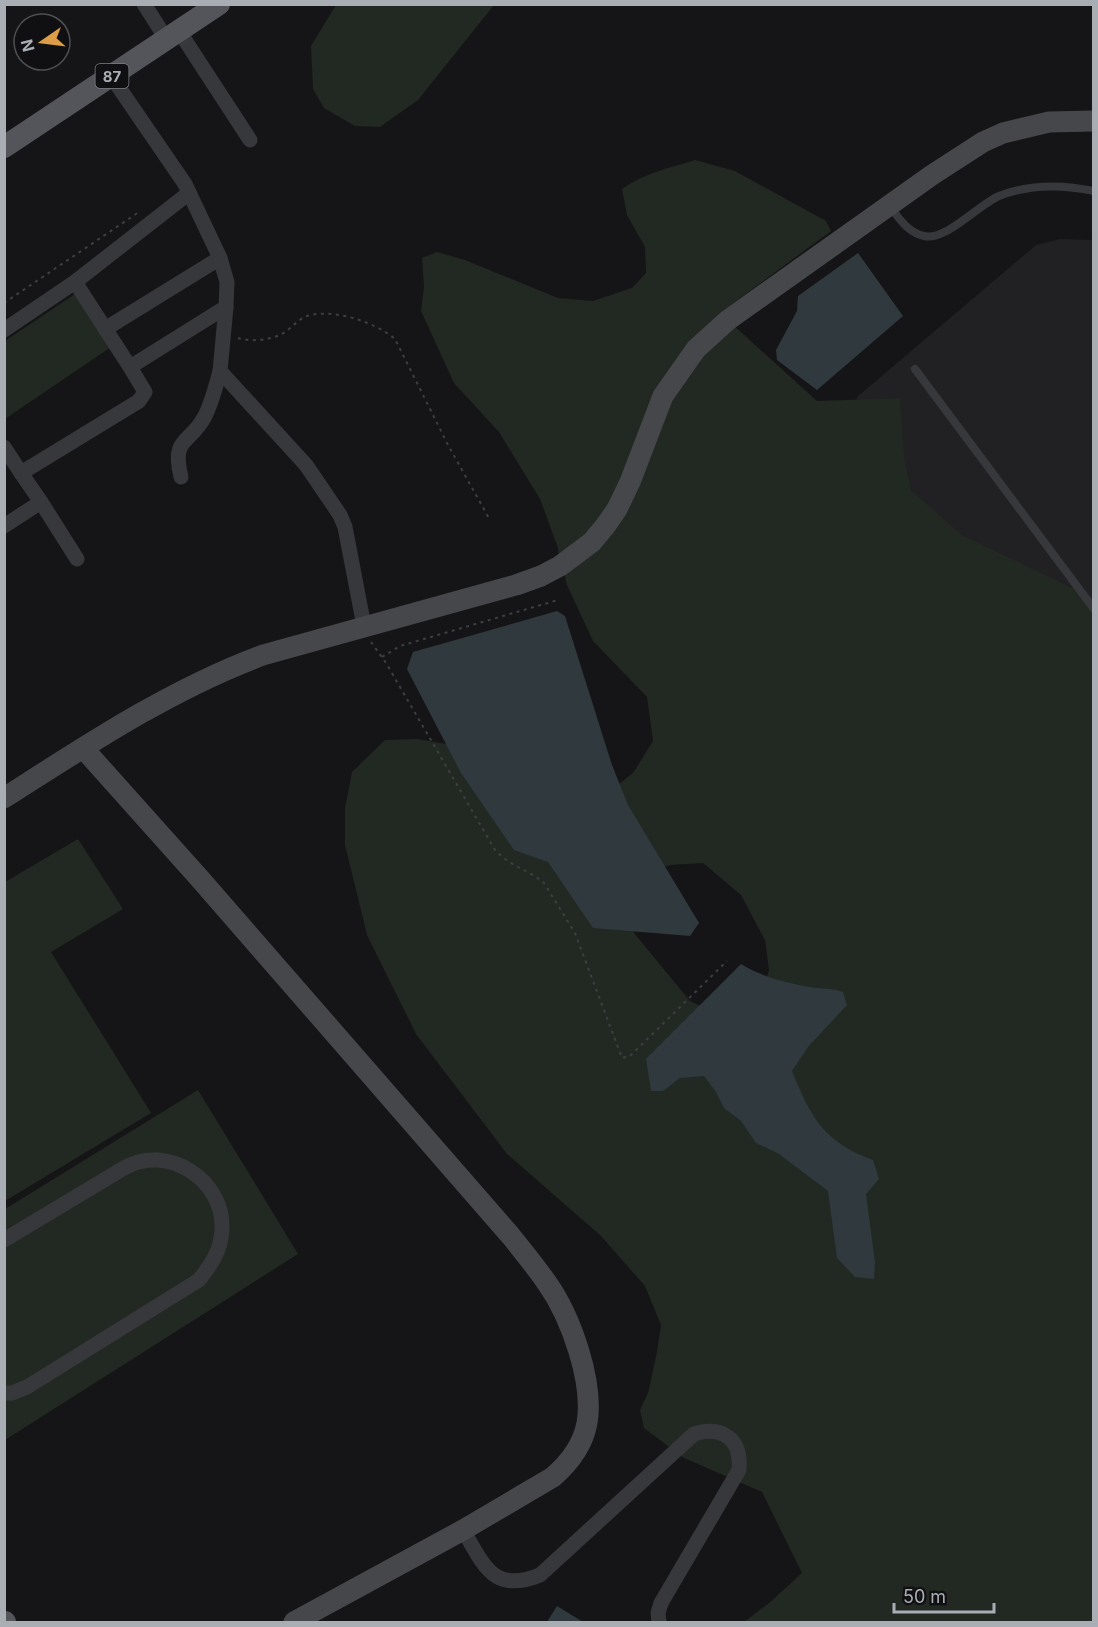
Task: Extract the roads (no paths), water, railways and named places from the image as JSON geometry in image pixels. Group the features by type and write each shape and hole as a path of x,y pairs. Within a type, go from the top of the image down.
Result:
{"main road":[{"name":"87","path":"4,147 219,4"}],"street":[{"path":"144,4 173,35 250,140"},
{"path":"111,76 185,184 220,258 228,282 220,371 205,417 178,450 177,463 181,477"},
{"path":"4,798 83,748 224,669 263,655 541,576 560,566 592,542 617,509 663,396 696,349 729,320 948,164 993,138 1049,122 1094,121"},
{"path":"4,330 75,282 189,193"},
{"path":"105,329 220,258"},
{"path":"21,473 138,401 145,392 75,282"},
{"path":"130,367 226,306"},
{"path":"220,371 306,465 340,515 345,527 364,626"},
{"path":"4,447 76,559"},
{"path":"4,526 41,502"},
{"path":"83,748 510,1235 548,1284 575,1340 588,1399 587,1424 581,1441 564,1468 553,1477 463,1530 294,1623"},
{"path":"4,1240 124,1168 145,1160 163,1161 183,1166 200,1177 214,1196 221,1213 222,1230 219,1247 213,1263 199,1280 27,1387 12,1393 4,1393"},
{"path":"463,1530 483,1563 494,1575 510,1582 525,1581 540,1575 694,1434 706,1430 717,1431 730,1438 738,1449 739,1470 661,1603 658,1613 659,1623"}],"lane":[{"path":"889,206 911,231 925,237 937,237 983,205 1014,191 1034,186 1055,186 1094,191"},
{"path":"915,369 1094,609"}]}
